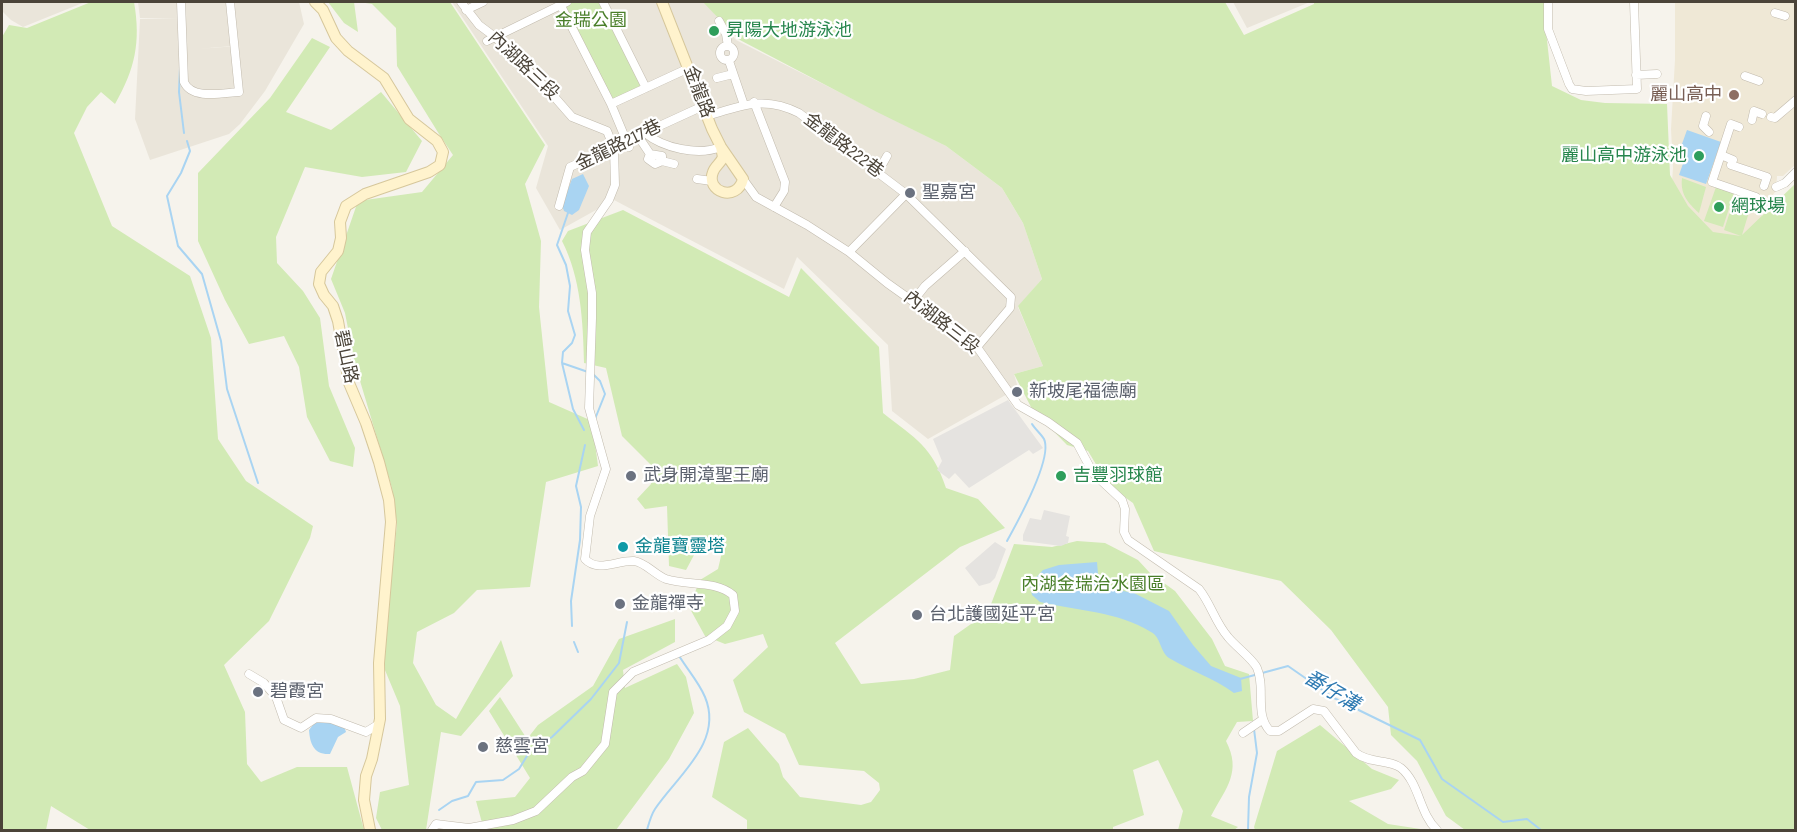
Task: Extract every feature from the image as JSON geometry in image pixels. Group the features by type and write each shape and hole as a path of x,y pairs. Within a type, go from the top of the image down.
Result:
{"street":[{"path":"184,2 184,82 187,89 195,93 239,92 230,2"},
{"name":"碧山路","path":"315,2 324,10 336,38 348,51 384,78 409,118 437,141 443,152 440,165 429,172 365,194 346,206 340,222 341,238 338,251 321,273 319,284 333,306 338,321 349,383 366,423 389,500 391,522 380,663 379,724 366,776 364,800 370,831"},
{"name":"內湖路三段","path":"461,2 491,39 572,117 607,131"},
{"path":"466,10 483,2"},
{"path":"491,39 562,2 628,145"},
{"path":"603,2 646,88"},
{"name":"金龍路","path":"662,2 721,147 743,179"},
{"path":"1548,2 1548,29 1572,89 1586,91 1636,89 1634,2"},
{"path":"1775,13 1785,16"},
{"path":"719,21 726,34 728,46 723,47 719,53 722,59 729,61 744,105"},
{"path":"611,104 689,68"},
{"path":"717,78 733,74"},
{"path":"1636,75 1657,74"},
{"path":"1746,76 1759,81"},
{"path":"1771,117 1775,118 1795,97"},
{"path":"754,102 785,182 784,191 774,207"},
{"name":"金龍路222巷","path":"705,111 754,102 788,107 906,194 1011,297 1010,308 977,347"},
{"name":"金龍路217巷","path":"559,206 570,167 614,147 628,145 642,135 705,111"},
{"path":"1752,120 1754,111 1762,114"},
{"path":"1706,116 1703,126 1709,132"},
{"path":"1739,127 1731,124 1712,182 1756,197"},
{"path":"432,831 436,824 469,828 513,820 536,812 572,777 583,771 604,744 613,692 633,672 709,640 727,626 735,611 733,595 725,588 664,578 636,561 598,566 590,564 585,559 590,516 606,469 589,408 592,292 585,250 587,232 609,200 615,185 614,147 607,131 620,126"},
{"path":"642,135 672,147 710,150 721,147 723,157 712,172 712,181 719,191 729,193 739,188 743,179"},
{"path":"642,135 650,154 648,159 651,162 655,164 662,161 674,164"},
{"path":"1721,155 1733,160 1731,165 1767,177 1764,186"},
{"path":"878,172 887,156"},
{"path":"1776,186 1785,183 1796,172"},
{"path":"698,179 712,181"},
{"name":"內湖路三段","path":"743,179 756,197 807,225 849,252 887,283 977,347 1018,405 1048,422 1077,443 1093,473 1122,500 1125,509 1124,532 1128,540 1199,589 1210,606 1217,624 1257,667 1262,720"},
{"path":"849,252 906,194"},
{"path":"914,300 925,286 966,251"},
{"path":"249,674 264,683 276,697 284,720 301,728 316,717 331,719 366,732 379,724"},
{"path":"1244,733 1262,720 1270,731 1279,731 1313,709 1324,711 1362,758 1400,766 1410,779 1429,823 1437,831"}],"shaded area":[{"path":"2,2 85,2 23,27 2,11"},
{"path":"138,2 229,2 233,46 197,49 237,46 232,2 299,2 304,24 265,91 240,124 229,134 150,160 135,119 140,19 178,19 140,18"},
{"path":"452,2 705,2 736,40 946,146 1002,188 1023,223 1042,279 1018,307 1043,366 1014,374 1018,388 928,439 892,411 888,345 797,257 784,289 614,200 560,230 536,188 548,146"},
{"path":"1233,2 1310,2 1247,28"},
{"name":"麗山高中","path":"1675,2 1795,2 1795,165 1783,176 1777,176 1776,191 1766,203 1759,225 1748,247 1669,222 1673,168 1671,129 1675,60"},
{"path":"1008,400 1043,448 1033,454 1029,450 969,488 955,473 949,479 937,470 942,461 933,439"},
{"path":"1044,510 1070,516 1066,536 1069,537 1068,543 1061,546 1023,541 1030,518 1041,520"},
{"path":"995,542 1006,549 995,578 990,583 979,586 965,568"}],"green space":[{"path":"91,2 134,2 136,16 135,55 122,91 115,104 101,92 87,107 74,133 112,226 190,276 211,338 218,439 246,481 313,526 310,538 269,621 224,665 245,712 247,764 261,782 297,767 347,767 364,830 90,830 51,806 46,830 2,830 2,37 9,25 27,28"},
{"path":"328,2 354,2 358,32 344,23"},
{"path":"359,2 450,2 545,145 525,184 541,241 539,307 549,402 592,421 598,466 546,482 530,587 477,590 454,613 417,632 413,663 436,705 456,719 501,640 513,676 461,736 441,732 426,830 382,830 376,818 380,792 409,785 400,706 382,663 397,524 392,488 355,364 345,313 331,279 358,201 422,192 453,155 397,66 396,28 372,4"},
{"name":"金瑞公園","path":"567,2 603,2 646,88 611,104 560,5"},
{"path":"703,2 1225,2 1244,35 1314,4 1314,2 1545,2 1552,86 1581,100 1605,103 1667,104 1670,175 1688,206 1713,232 1741,236 1724,230 1736,193 1753,199 1742,235 1795,184 1795,830 1465,830 1446,816 1417,761 1391,735 1388,707 1331,630 1281,581 1154,551 1133,503 1109,486 1088,451 1067,445 1032,409 1014,374 1043,366 1018,306 1042,279 1023,223 1002,188 946,146 738,39"},
{"path":"312,38 330,47 286,112 331,130 381,92 422,141 406,172 362,177 305,167 276,237 277,263 303,291 320,318 329,386 355,448 353,467 330,461 307,417 299,367 284,336 249,344 225,300 198,241 198,173 270,98"},
{"path":"1682,178 1706,187 1699,213 1686,198 1682,189"},
{"name":"網球場","path":"1716,187 1734,193 1723,227 1704,221"},
{"name":"內湖金瑞治水園區","path":"623,210 789,297 801,268 879,347 883,413 922,444 935,462 946,488 978,499 1005,528 960,547 835,643 861,684 914,679 950,670 954,636 988,612 1014,544 1052,547 1077,541 1105,543 1138,560 1150,573 1175,591 1212,639 1225,666 1249,674 1253,721 1237,722 1226,741 1233,762 1232,771 1227,788 1211,816 1238,827 1234,830 1178,830 1183,811 1158,760 1133,770 1144,815 1113,827 1113,830 747,830 747,820 712,797 724,742 748,728 779,764 783,777 800,797 861,805 871,802 880,790 879,783 864,771 799,765 785,734 744,712 733,680 768,647 763,634 725,644 705,636 689,607 700,580 718,569 722,552 701,542 686,570 669,566 667,506 645,509 637,499 651,484 654,468 622,436 606,368 584,363 582,316 577,285 562,241 568,231"},
{"path":"675,619 675,642 623,670 625,688 677,664 686,677 694,713 669,759 616,830 484,830 476,801 515,797 530,778 489,711 500,697 527,739 538,725 593,686 619,639"},
{"path":"1320,725 1372,769 1399,780 1391,789 1349,801 1388,824 1427,830 1255,830 1277,751"}],"water":[{"name":"麗山高中游泳池","path":"1687,130 1721,142 1706,184 1679,175 1685,158 1678,155"},
{"path":"583,174 589,186 579,210 572,215 564,211 562,205 572,179"},
{"path":"1097,562 1098,574 1107,588 1134,593 1169,611 1211,666 1241,678 1242,691 1234,693 1169,658 1154,634 1138,625 1097,612 1040,602 1032,595 1030,584 1043,570 1059,565"},
{"path":"316,721 343,723 346,732 338,737 330,754 317,751 310,740 309,730"}],"waterway":[{"path":"180,67 179,92 184,133"},
{"path":"187,141 190,151 181,173 167,196 178,246 202,274 221,341 227,389 258,483"},
{"path":"569,210 557,245 566,265 570,286 568,311 575,335 572,343 563,352 562,363 573,409 584,430"},
{"path":"562,363 588,372"},
{"path":"593,374 600,381 605,394 595,419"},
{"name":"番仔溝","path":"1007,541 1033,490 1043,460 1044,439 1032,424"},
{"path":"572,626 571,601 580,540 581,507 576,486 585,445"},
{"path":"439,810 452,801 468,796 476,782 503,780 519,769 530,751 552,737 591,699 619,663 627,622"},
{"path":"574,642 578,652"},
{"path":"647,830 655,809 695,758 708,729 709,713 705,697 678,654"},
{"name":"番仔溝","path":"1240,679 1288,666 1334,698 1420,740 1442,779 1503,822 1527,819 1541,830"},
{"name":"番仔溝","path":"1248,830 1249,797 1257,753 1254,729"}],"place":[{"name":"昇陽大地游泳池","path":"714,31"},
{"name":"麗山高中","path":"1734,95"},
{"name":"麗山高中游泳池","path":"1699,156"},
{"name":"聖嘉宮","path":"910,193"},
{"name":"網球場","path":"1719,207"},
{"name":"新坡尾福德廟","path":"1017,392"},
{"name":"武身開漳聖王廟","path":"631,476"},
{"name":"吉豐羽球館","path":"1061,476"},
{"name":"金龍寶靈塔","path":"623,547"},
{"name":"金龍禪寺","path":"620,604"},
{"name":"台北護國延平宮","path":"917,615"},
{"name":"碧霞宮","path":"258,692"},
{"name":"慈雲宮","path":"483,747"}]}
